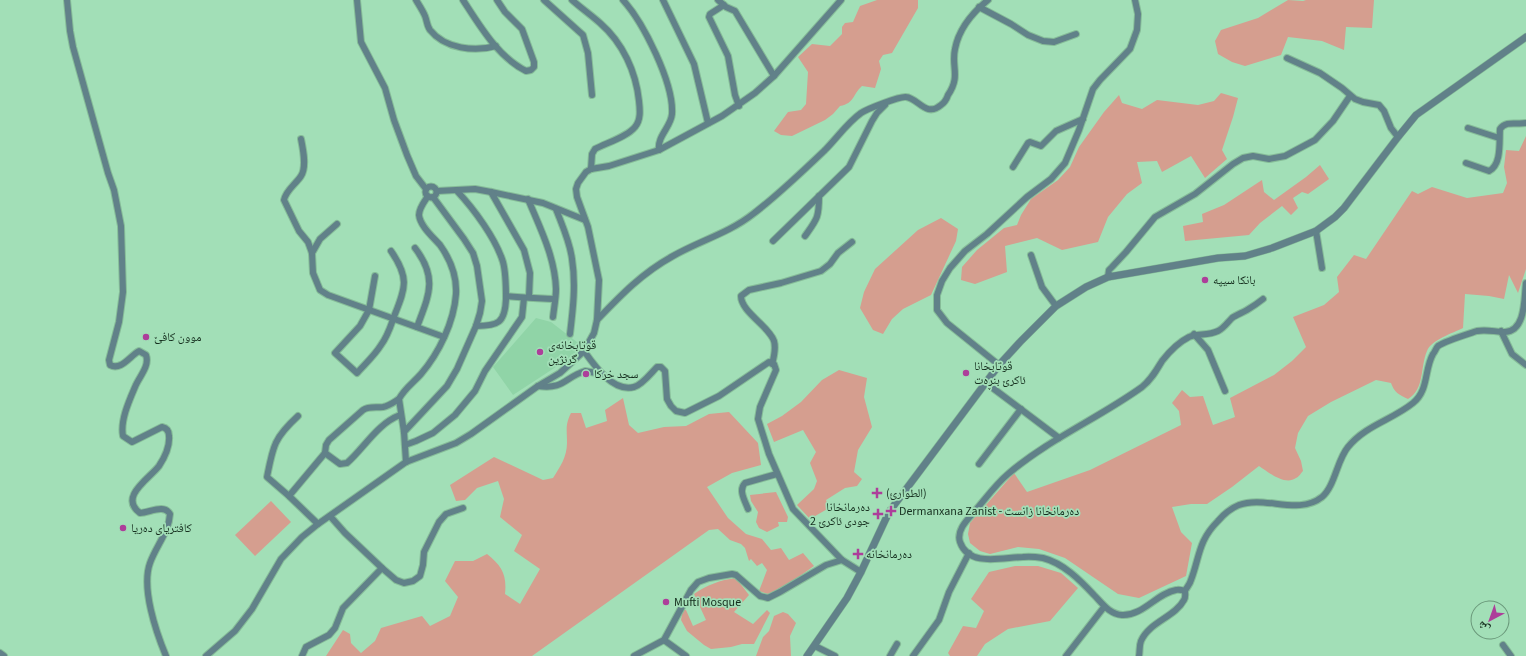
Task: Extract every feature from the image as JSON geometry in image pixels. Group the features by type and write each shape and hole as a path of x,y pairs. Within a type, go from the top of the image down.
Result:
{"street":[{"path":"67,0 70,31 106,166 114,190 121,226 123,292 119,322 109,360 110,365 118,367 139,351 146,355 147,359 146,366 135,387 127,409 122,430 123,436 132,442 162,427 166,428 169,438 166,455 135,491 132,499 133,504 140,513 163,508 168,510 170,514 167,530 151,562 147,574 150,602 159,637 166,656"},
{"path":"357,0 361,42 385,88 394,120 407,155 416,176 464,239 472,254 478,266 482,301 476,326 457,369 447,386 404,432"},
{"path":"416,0 431,31 446,42 457,47 472,50 496,46"},
{"path":"463,0 483,31 496,46 519,68 526,71 531,70 534,67 534,62 522,29 505,12 497,0"},
{"path":"544,0 583,35 588,53 592,95"},
{"path":"572,0 600,23 619,44 634,74 638,92 640,112 638,122 627,134 595,149 592,154 591,169"},
{"path":"623,0 630,8 651,43 667,84 672,112 671,118 658,145 660,150"},
{"path":"663,0 694,64 708,123"},
{"path":"718,0 735,11 774,76"},
{"path":"206,656 235,631 252,609 281,559 302,537 318,524 406,462 456,443 471,434 538,386 560,373 584,351 594,333 597,320 599,280 593,248 577,198 576,189 581,177 591,169 609,166 660,150 739,106 756,94 774,76 841,0"},
{"path":"597,320 633,284 653,268 673,256 740,224 753,214 825,150 854,119 862,113 896,99 908,97 925,108 941,106 953,88 956,79 954,49 958,37 968,18 988,0"},
{"path":"1000,365 947,324 937,310 937,295 950,268 965,251 987,234 1027,197 1051,179 1065,163 1083,119 1093,89 1130,49 1137,30 1138,14 1135,0"},
{"path":"724,5 710,14 709,17 728,56 735,95 739,106"},
{"path":"979,7 1043,42 1054,42 1076,34"},
{"path":"808,656 847,598 889,512 1000,365 1021,341 1056,306 1086,287 1108,277 1218,258 1245,256 1272,248 1316,231 1335,217 1344,208 1416,115 1526,37"},
{"path":"1287,58 1320,73 1342,88 1350,96 1363,102 1378,106 1384,110 1391,128 1398,137"},
{"path":"1108,277 1109,270 1155,217 1195,194 1243,158 1253,156 1269,159 1285,156 1315,140 1328,127 1350,96"},
{"path":"773,242 849,167 872,121 877,113 888,103"},
{"path":"1013,167 1028,143 1030,142 1041,146 1056,131 1083,119"},
{"path":"1466,163 1489,171 1492,170 1497,163 1500,129 1506,124 1526,123"},
{"path":"1468,128 1499,138"},
{"path":"301,139 304,170 302,175 285,194 284,200 299,230 308,242 312,252 313,273 320,290 328,295 444,337"},
{"path":"289,496 325,453 329,440 363,410 367,407 377,408 388,406 399,399 429,364 444,337 454,303 456,284 446,255 420,219 420,210 429,194 429,187 432,186 436,191"},
{"path":"436,191 475,189 528,199 543,202 556,209 585,220"},
{"path":"429,194 436,195 436,191"},
{"path":"458,191 491,236 503,263 506,309 503,317 498,323 488,326 476,326"},
{"path":"405,445 433,433 455,415 475,391 485,371 522,317 530,273 524,250 491,192"},
{"path":"805,236 816,222 819,196"},
{"path":"528,199 547,243 552,261 556,290 553,317"},
{"path":"556,209 563,226 572,258 574,293 570,334"},
{"path":"312,252 320,239 337,224"},
{"path":"1316,231 1322,268"},
{"path":"772,364 774,342 770,334 741,300 741,296 749,290 821,271 830,264 838,253 852,242"},
{"path":"415,248 422,259 430,278 429,290 417,327"},
{"path":"375,276 369,310 360,326 335,353 357,373 381,346 389,332 404,290 403,275 397,260 391,251"},
{"path":"1031,254 1042,287 1056,306"},
{"path":"1139,656 1140,646 1144,636 1178,607 1185,598 1202,542 1218,520 1229,510 1240,504 1249,502 1290,505 1315,501 1322,497 1327,492 1339,462 1348,447 1362,432 1413,403 1420,395 1424,389 1430,360 1437,347 1477,331 1506,332 1518,325 1523,314 1526,282"},
{"path":"506,296 554,300"},
{"path":"1186,591 1177,589 1131,614 1120,615 1104,607 1095,596 1070,573 1043,558 1024,557 986,560 969,553 960,542 961,530 966,522 1005,477 1029,458 1150,380 1163,361 1183,340 1194,334 1200,335 1216,332 1222,329 1233,318 1263,299"},
{"path":"1501,331 1512,354 1526,365"},
{"path":"1194,334 1208,350 1225,391"},
{"path":"584,351 594,366 603,375"},
{"path":"538,386 549,388 558,386 585,371 597,372 625,388 634,387 639,385 657,367 661,367 665,371 667,399 676,411 685,412 719,396 769,362 774,364 776,370 760,407 758,419 768,454 792,509 801,520 842,560 861,572"},
{"path":"986,383 1059,438"},
{"path":"399,399 400,415 404,432 406,462"},
{"path":"979,464 1021,409"},
{"path":"325,453 340,464 347,463 380,427 400,415"},
{"path":"298,416 285,428 275,443 267,477 318,524"},
{"path":"748,509 742,486 745,483 778,474"},
{"path":"330,516 344,534 396,580 404,583 414,581 420,576 424,552 439,522 446,514 463,508"},
{"path":"913,656 939,620 949,592 969,553"},
{"path":"634,656 664,640 691,590 698,582 709,578 732,574 736,575 760,596 768,598 826,565 842,560"},
{"path":"302,656 306,647 329,635 335,628 343,608 382,568"},
{"path":"1066,656 1104,607"},
{"path":"664,640 686,656"},
{"path":"890,656 897,644"},
{"path":"1503,645 1512,656"},
{"path":"815,646 835,656"},
{"path":"0,653 4,656"}],"shaded area":[{"path":"877,0 918,0 918,8 892,53 883,55 879,61 881,69 875,88 862,86 851,101 840,106 825,120 792,136 781,135 774,131 788,112 801,110 806,104 808,72 798,57 812,44 830,46 842,34 842,27 845,23 853,22 860,6"},
{"path":"1288,0 1374,0 1372,28 1346,27 1344,50 1322,41 1288,37 1281,55 1245,66 1232,62 1218,54 1215,41 1221,30 1258,18"},
{"path":"1221,93 1238,98 1222,150 1227,159 1205,178 1191,156 1162,172 1157,161 1137,162 1142,183 1127,194 1108,217 1098,242 1062,250 1037,238 1005,246 1007,272 975,284 961,280 962,267 977,250 1004,228 1017,225 1021,215 1031,199 1058,180 1070,167 1079,147 1104,112 1119,95 1122,103 1142,109 1157,100 1198,105 1214,101"},
{"path":"1526,136 1526,269 1518,293 1509,275 1504,299 1465,294 1463,328 1438,340 1429,347 1425,357 1420,384 1413,395 1408,399 1397,393 1391,383 1376,380 1331,402 1308,416 1298,433 1295,448 1301,461 1303,471 1299,476 1292,480 1282,479 1272,475 1259,466 1207,504 1191,504 1172,507 1181,532 1192,543 1186,576 1139,598 1118,594 1065,558 1039,549 1018,547 990,554 980,551 970,543 968,534 970,523 1014,473 1027,492 1090,470 1181,425 1179,411 1172,403 1182,390 1190,397 1203,396 1213,425 1235,417 1230,398 1274,375 1292,361 1306,347 1293,317 1324,305 1339,292 1337,277 1354,255 1366,259 1412,191 1418,194 1432,187 1467,198 1503,193 1507,183 1504,167 1506,150 1519,151"},
{"path":"1320,165 1329,179 1308,194 1302,192 1293,198 1298,208 1291,215 1282,206 1260,223 1249,235 1185,241 1183,226 1203,222 1202,214 1224,205 1262,180 1264,192 1274,200"},
{"path":"941,218 958,229 956,241 931,295 903,309 892,319 883,334 873,330 860,308 864,292 875,269 918,230"},
{"name":"قوتابخانەی گرنژین","path":"536,318 551,322 582,346 568,359 513,395 493,367"},
{"path":"839,370 867,378 864,397 872,427 858,450 854,472 862,479 857,486 845,488 826,500 829,508 810,519 797,505 814,489 817,481 810,463 816,452 803,430 774,442 767,424 782,416 801,402 822,380"},
{"path":"623,398 629,425 638,433 664,427 686,426 709,414 729,412 758,443 761,465 732,473 707,487 728,518 746,534 762,539 771,550 781,548 789,560 803,553 814,566 780,590 768,594 759,591 767,570 762,563 757,566 751,559 749,561 745,548 741,544 730,540 718,529 709,530 532,656 326,656 343,630 350,634 351,643 361,653 375,641 381,628 422,616 430,626 450,616 458,597 445,581 455,561 473,561 487,554 502,571 505,581 505,594 520,604 540,569 514,551 522,535 500,517 504,499 498,481 477,488 465,500 456,501 450,485 494,457 543,480 553,478 563,462 566,453 567,424 571,413 581,413 586,428 607,421 605,410"},
{"path":"776,492 788,517 787,522 778,522 779,526 767,532 759,528 756,522 758,512 751,501 750,495"},
{"path":"271,501 291,522 255,556 235,535"},
{"path":"1015,566 1038,566 1061,573 1078,588 1050,621 1008,629 985,644 977,656 950,656 948,653 963,626 976,628 984,611 971,599 989,572"},
{"path":"736,578 749,595 734,612 753,624 767,610 770,613 754,644 742,644 731,647 711,649 687,631 681,620 683,609 686,610 693,626 706,620 694,594 714,583"},
{"path":"783,612 788,614 796,623 790,636 791,656 756,656 763,637 769,631 774,616"}],"place":[{"name":"بانکا سیپە","path":"1205,280"},
{"name":"موون کافێ","path":"146,337"},
{"name":"قوتابخانەی گرنژین","path":"540,352"},
{"name":"قوتابخانا ئاکرێ بنڕەت","path":"966,373"},
{"name":"سجد خركا","path":"586,374"},
{"name":"(الطوارئ)","path":"877,493"},
{"name":"Dermanxana Zanist - ده‌رمانخانا زانست","path":"891,511"},
{"name":"دەرمانخانا جودی ئاکرێ 2","path":"878,514"},
{"name":"کافتریای دەریا","path":"123,528"},
{"name":"دەرمانخانە","path":"858,554"},
{"name":"Mufti Mosque","path":"666,602"}]}
